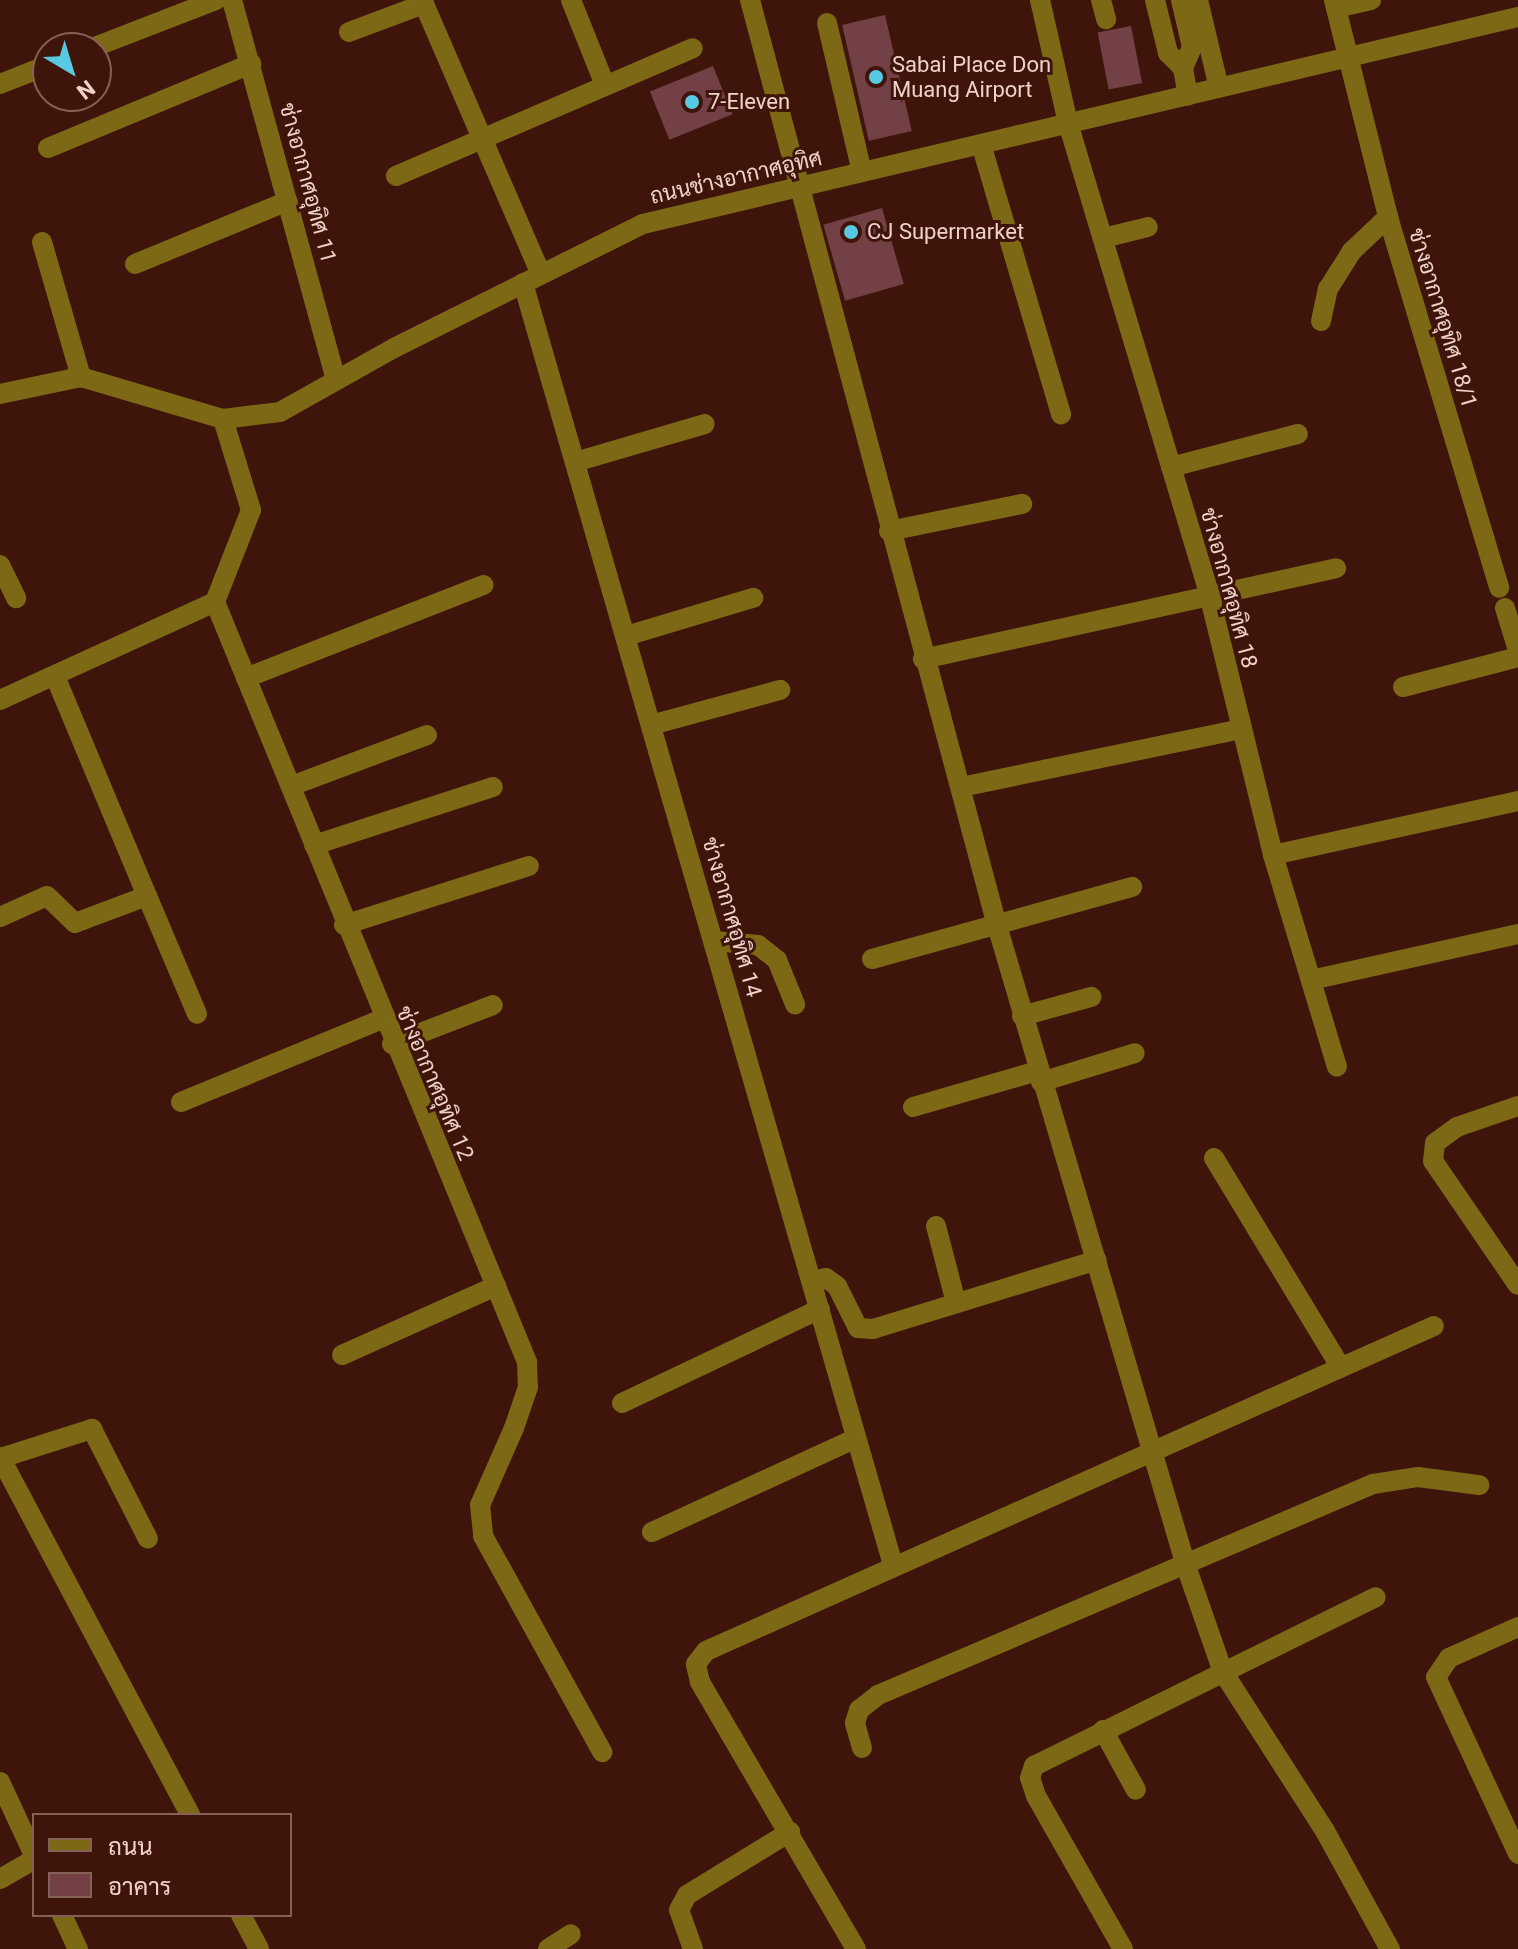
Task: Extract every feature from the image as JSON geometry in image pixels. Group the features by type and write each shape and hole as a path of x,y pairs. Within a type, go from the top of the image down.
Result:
{"street":[{"path":"112,40 216,0"},
{"name":"ช่างอากาศอุทิศ 11","path":"232,0 336,379"},
{"path":"571,0 605,85"},
{"path":"750,0 923,659 961,787 1022,1016 1186,1566 1223,1672 1325,1831 1390,1949"},
{"name":"ช่างอากาศอุทิศ 18","path":"1040,0 1068,123 1209,594 1273,855 1337,1067"},
{"path":"1155,0 1168,53 1183,68"},
{"path":"1181,0 1192,47 1183,68 1188,96"},
{"path":"1198,0 1219,88"},
{"path":"1335,4 1371,0"},
{"path":"349,32 424,2"},
{"name":"ช่างอากาศอุทิศ 14","path":"424,2 482,139 532,279 575,462 813,1281 854,1439 893,1565"},
{"name":"ช่างอากาศอุทิศ 18/1","path":"1335,4 1388,217 1518,650"},
{"name":"ถนนช่างอากาศอุทิศ","path":"0,394 81,377 223,419 280,412 336,379 643,224 1518,17"},
{"path":"827,23 862,172"},
{"path":"396,176 693,48"},
{"path":"48,148 251,64"},
{"path":"0,84 32,71"},
{"path":"981,144 1061,414"},
{"path":"135,264 288,201"},
{"path":"1321,321 1328,289 1352,251 1388,217"},
{"path":"1103,238 1148,227"},
{"path":"42,242 81,377"},
{"path":"0,700 215,602 251,510 223,419"},
{"path":"575,462 705,424"},
{"path":"1171,467 1298,434"},
{"path":"889,531 1022,504"},
{"path":"0,565 16,598"},
{"path":"923,659 1336,568"},
{"path":"246,678 483,585"},
{"path":"626,636 753,598"},
{"name":"ช่างอากาศอุทิศ 12","path":"215,602 294,785 344,925 392,1044 527,1362 528,1387 480,1505 483,1536 602,1752"},
{"path":"1403,687 1518,657"},
{"path":"55,676 197,1014"},
{"path":"651,725 780,690"},
{"path":"961,787 1240,729"},
{"path":"294,785 427,735"},
{"path":"314,845 493,787"},
{"path":"1273,855 1518,801"},
{"path":"344,925 529,866"},
{"path":"872,959 996,922 1132,887"},
{"path":"0,917 47,896 75,923 147,896"},
{"path":"1311,980 1518,934"},
{"path":"714,941 734,939 767,952 777,960 795,1004"},
{"path":"1022,1016 1091,997"},
{"path":"392,1044 493,1005"},
{"path":"181,1102 382,1019"},
{"path":"913,1107 1135,1053"},
{"path":"1518,1106 1457,1127 1435,1143 1433,1161 1511,1262 1518,1285"},
{"path":"1214,1158 1341,1368"},
{"path":"936,1226 956,1303"},
{"path":"813,1281 826,1278 837,1286 858,1328 873,1329 1097,1260"},
{"path":"342,1355 496,1286"},
{"path":"622,1403 820,1309"},
{"path":"856,1949 700,1682 696,1664 706,1651 1434,1326"},
{"path":"148,1539 101,1439 92,1429 0,1458 189,1813"},
{"path":"652,1532 854,1439"},
{"path":"862,1748 855,1723 859,1710 878,1695 1396,1477 1479,1485"},
{"path":"1123,1949 1030,1778 1034,1766 1050,1755 1376,1597"},
{"path":"1518,1627 1449,1658 1436,1677 1518,1854"},
{"path":"1103,1730 1136,1790"},
{"path":"0,1782 32,1853"},
{"path":"693,1949 679,1910 687,1895 790,1832"},
{"path":"0,1879 32,1858"},
{"path":"63,1917 78,1949"},
{"path":"242,1917 259,1949"},
{"path":"548,1949 571,1934"}],"building":[{"path":"885,15 912,131 869,141 842,25"},
{"path":"1131,26 1142,83 1109,89 1098,32"},
{"path":"713,66 732,114 669,140 650,91"},
{"path":"882,208 904,284 845,301 823,225"}],"place":[{"name":"Sabai Place Don Muang Airport","path":"876,77"},
{"name":"7-Eleven","path":"692,102"},
{"name":"CJ Supermarket","path":"851,232"}]}
